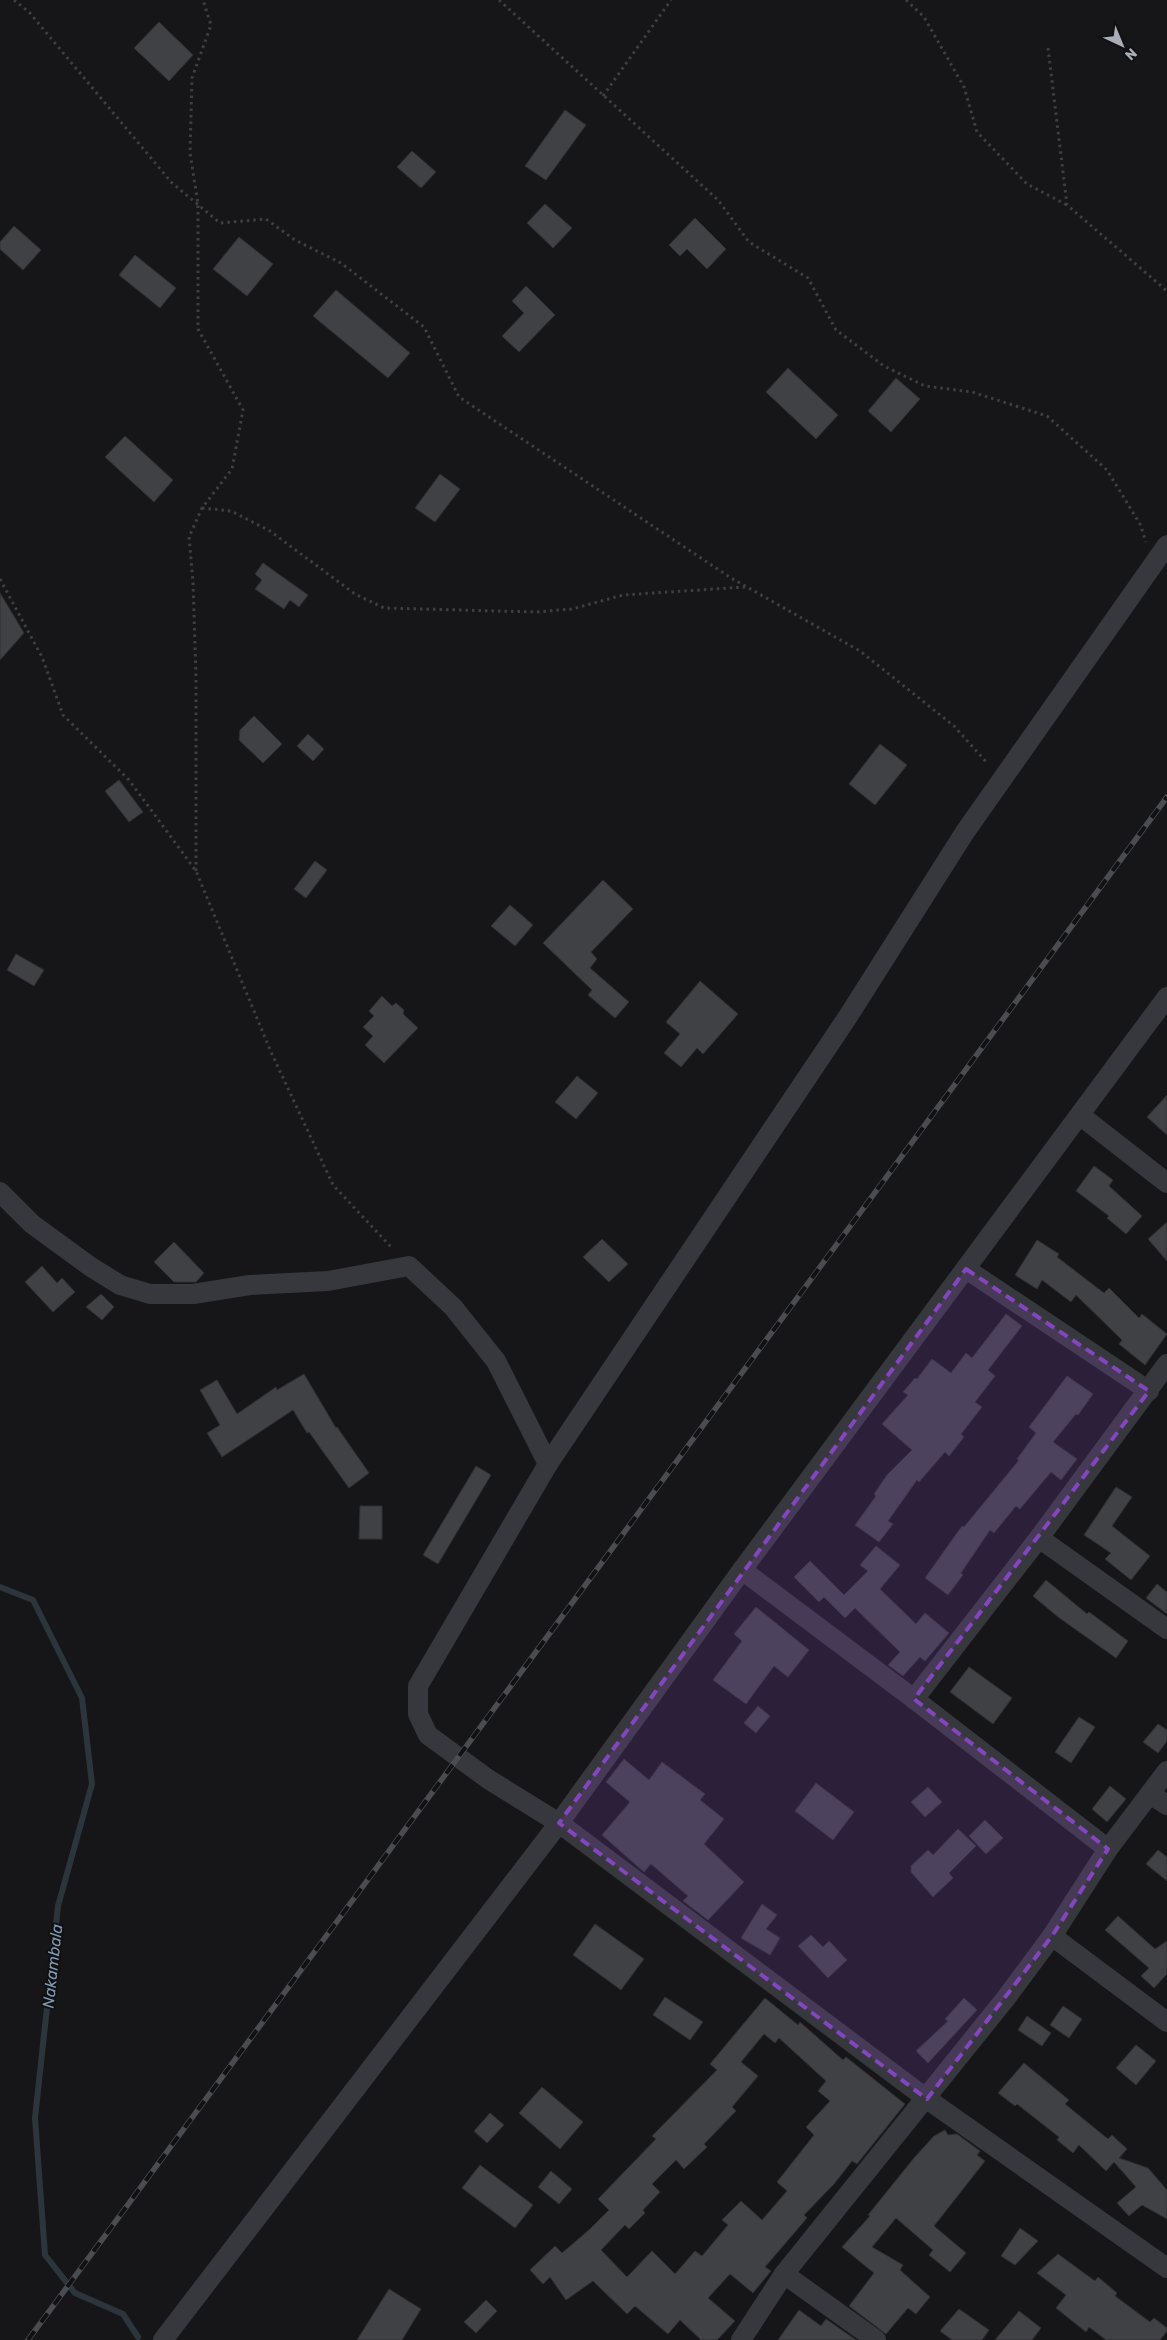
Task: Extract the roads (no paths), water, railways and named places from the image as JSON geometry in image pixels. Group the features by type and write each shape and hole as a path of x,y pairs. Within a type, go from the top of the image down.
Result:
{"street":[{"path":"1167,545 965,832 757,1155 548,1464 418,1686 417,1702 420,1720 428,1735 488,1780 559,1823 927,2099 1167,2268"},
{"path":"163,2340 559,1823 742,1570 1167,997"},
{"path":"1080,1116 1167,1183"},
{"path":"0,1192 32,1224 91,1267 120,1285 150,1294 193,1294 250,1285 328,1281 409,1266 453,1307 496,1362 548,1464"},
{"path":"966,1269 1149,1391"},
{"path":"914,1698 1039,1538 1167,1364"},
{"path":"1039,1538 1167,1629"},
{"path":"742,1570 914,1698 1108,1849"},
{"path":"741,2340 784,2274 927,2099 1052,1936 1108,1849 1167,1771"},
{"path":"1150,1794 1167,1805"},
{"path":"1052,1936 1167,2022"},
{"path":"784,2274 876,2340"}],"waterway":[{"name":"Nakambala","path":"0,1587 33,1600 82,1698 92,1784 58,1906 35,2118 45,2255 75,2293 123,2314 138,2337"}],"railway":[{"path":"28,2340 1167,797"}]}
